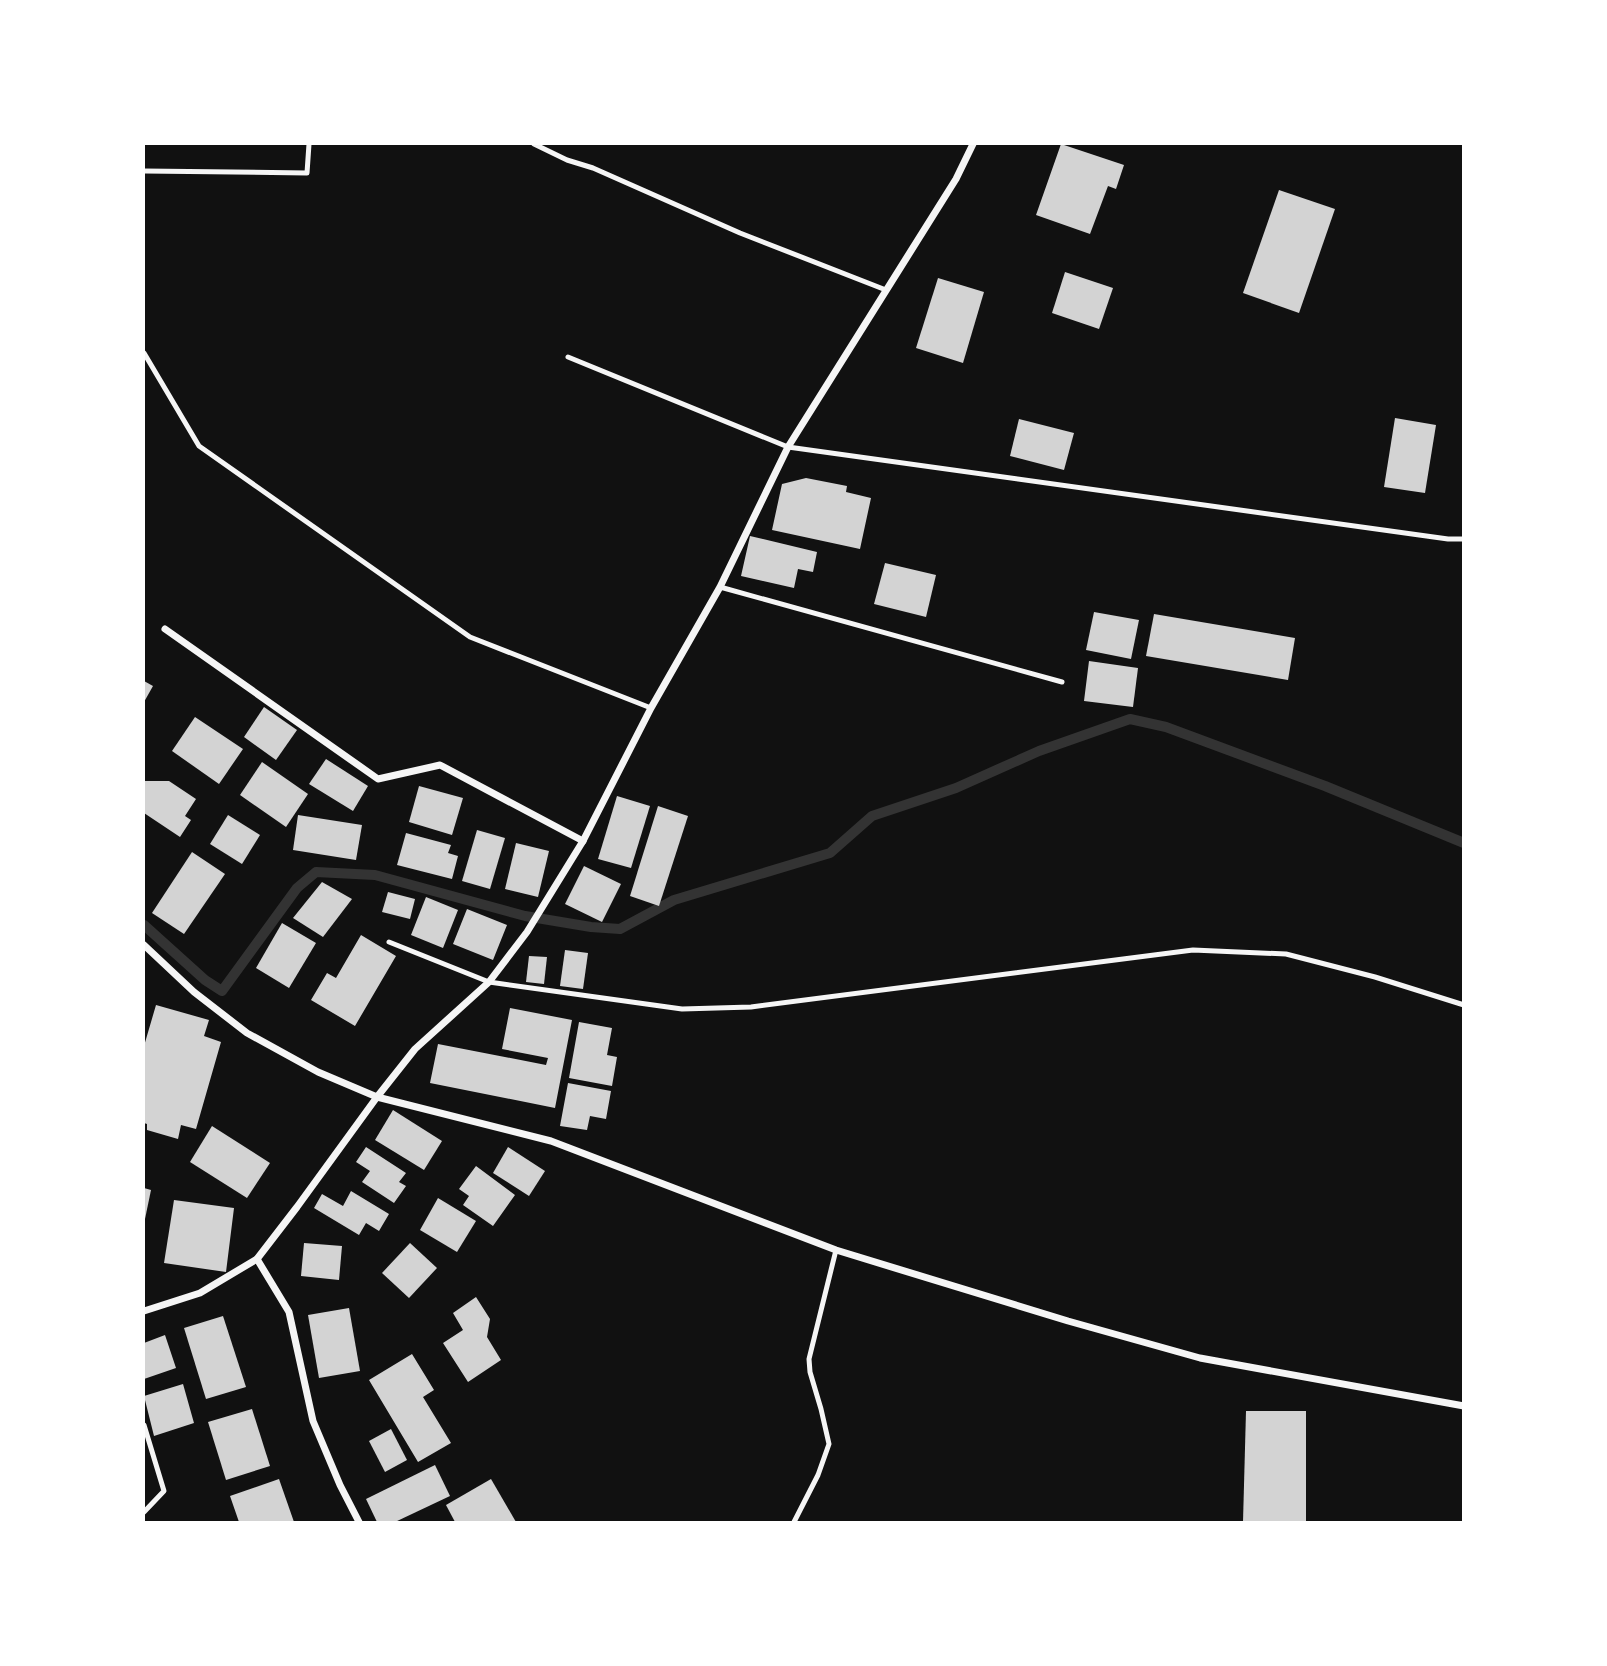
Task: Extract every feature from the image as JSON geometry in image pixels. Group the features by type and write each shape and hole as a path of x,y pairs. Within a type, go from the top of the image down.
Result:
{"street":[{"path":"144,1311 200,1293 257,1259 415,1049 489,982 527,932 583,841 651,708 720,587 788,447 957,179 973,144"},
{"path":"165,629 378,779 440,765 583,841"},
{"path":"144,945 194,992 247,1033 318,1072 377,1097 551,1141 836,1250 1068,1321 1200,1358 1464,1406"},
{"path":"257,1259 289,1312 313,1421 359,1522"}],"lane":[{"path":"144,171 307,173 309,144"},
{"path":"534,144 740,233 886,290"},
{"path":"144,353 199,446 470,637 651,708"},
{"path":"568,357 788,447 1448,539 1464,539"},
{"path":"720,587 1062,682"},
{"path":"389,942 489,982 682,1009 751,1007 1194,950 1286,954 1375,977 1464,1005"},
{"path":"794,1522 818,1475 829,1444 809,1359 836,1250"},
{"path":"144,1425 164,1491 144,1512"}],"building":[{"path":"1061,144 1124,165 1116,189 1108,186 1090,234 1036,215"},
{"path":"1279,190 1335,209 1299,313 1243,293"},
{"path":"1065,272 1113,288 1099,329 1052,313"},
{"path":"938,278 984,292 963,363 916,348"},
{"path":"1395,418 1436,425 1425,493 1384,487"},
{"path":"1019,419 1074,433 1064,470 1010,456"},
{"path":"806,478 847,486 846,492 871,498 860,549 772,530 782,484"},
{"path":"750,536 817,552 813,572 798,569 794,588 741,576"},
{"path":"885,563 936,575 926,617 874,604"},
{"path":"1094,612 1139,620 1131,659 1086,650"},
{"path":"1154,614 1295,638 1288,680 1146,656"},
{"path":"1089,661 1138,668 1133,707 1084,701"},
{"path":"144,681 153,686 144,702"},
{"path":"264,707 297,730 276,760 244,737"},
{"path":"195,717 243,749 219,784 172,751"},
{"path":"326,759 368,786 353,811 309,784"},
{"path":"262,762 308,794 286,827 240,795"},
{"path":"144,781 169,781 196,799 185,816 191,820 180,837 144,813"},
{"path":"419,786 463,798 452,835 409,822"},
{"path":"617,796 650,806 631,868 598,859"},
{"path":"658,806 688,816 659,906 630,896"},
{"path":"228,815 260,835 242,864 210,844"},
{"path":"298,815 362,825 356,860 293,850"},
{"path":"477,830 505,838 490,889 462,881"},
{"path":"406,833 451,845 448,853 458,856 452,879 397,865"},
{"path":"516,843 549,851 538,897 505,889"},
{"path":"192,852 225,874 184,934 152,913"},
{"path":"584,866 621,884 602,922 565,904"},
{"path":"322,882 352,899 323,937 293,918"},
{"path":"388,892 415,899 410,919 382,912"},
{"path":"426,897 458,910 443,948 411,935"},
{"path":"467,909 507,925 493,960 453,944"},
{"path":"282,923 316,943 289,988 256,968"},
{"path":"361,935 396,956 355,1026 311,1000 327,973 336,978"},
{"path":"565,950 588,953 583,989 560,986"},
{"path":"529,956 547,957 544,984 526,982"},
{"path":"156,1005 209,1020 204,1036 221,1042 196,1129 181,1125 178,1139 147,1130 147,1124 144,1123 144,1046"},
{"path":"510,1008 572,1020 555,1108 430,1083 438,1044 546,1065 548,1058 502,1049"},
{"path":"579,1022 612,1028 607,1055 617,1057 612,1086 569,1078"},
{"path":"568,1083 611,1091 606,1119 590,1116 587,1130 560,1126"},
{"path":"393,1110 442,1141 424,1170 375,1140"},
{"path":"212,1126 270,1163 247,1198 190,1162"},
{"path":"366,1147 406,1173 399,1182 406,1186 394,1203 362,1182 370,1171 356,1162"},
{"path":"508,1147 545,1171 529,1196 493,1173"},
{"path":"476,1166 515,1195 493,1226 463,1205 469,1196 459,1189"},
{"path":"144,1188 151,1190 145,1219 144,1219"},
{"path":"351,1191 389,1214 379,1231 366,1223 359,1235 314,1208 322,1194 343,1206"},
{"path":"438,1198 476,1221 457,1252 420,1230"},
{"path":"174,1200 234,1208 226,1272 164,1263"},
{"path":"304,1243 342,1246 339,1280 301,1276"},
{"path":"410,1243 437,1268 409,1298 382,1273"},
{"path":"476,1297 490,1319 487,1337 501,1360 468,1382 443,1343 463,1330 453,1313"},
{"path":"349,1308 360,1371 319,1378 308,1315"},
{"path":"223,1316 246,1387 206,1399 184,1328"},
{"path":"165,1335 176,1368 144,1379 144,1343"},
{"path":"412,1354 434,1390 423,1397 451,1443 418,1462 369,1380"},
{"path":"183,1384 194,1423 154,1436 144,1396"},
{"path":"252,1409 270,1466 226,1480 208,1422"},
{"path":"1246,1411 1306,1411 1306,1522 1243,1522"},
{"path":"391,1429 407,1460 385,1472 369,1441"},
{"path":"435,1465 450,1496 395,1522 377,1522 366,1499"},
{"path":"279,1479 294,1522 239,1522 230,1496"},
{"path":"491,1479 516,1522 455,1522 446,1505"}],"waterway":[{"path":"144,925 205,980 222,991 297,888 316,872 375,875 525,916 620,929 674,900 830,853 872,816 956,788 1039,751 1130,719 1166,727 1325,786 1464,843"}]}
